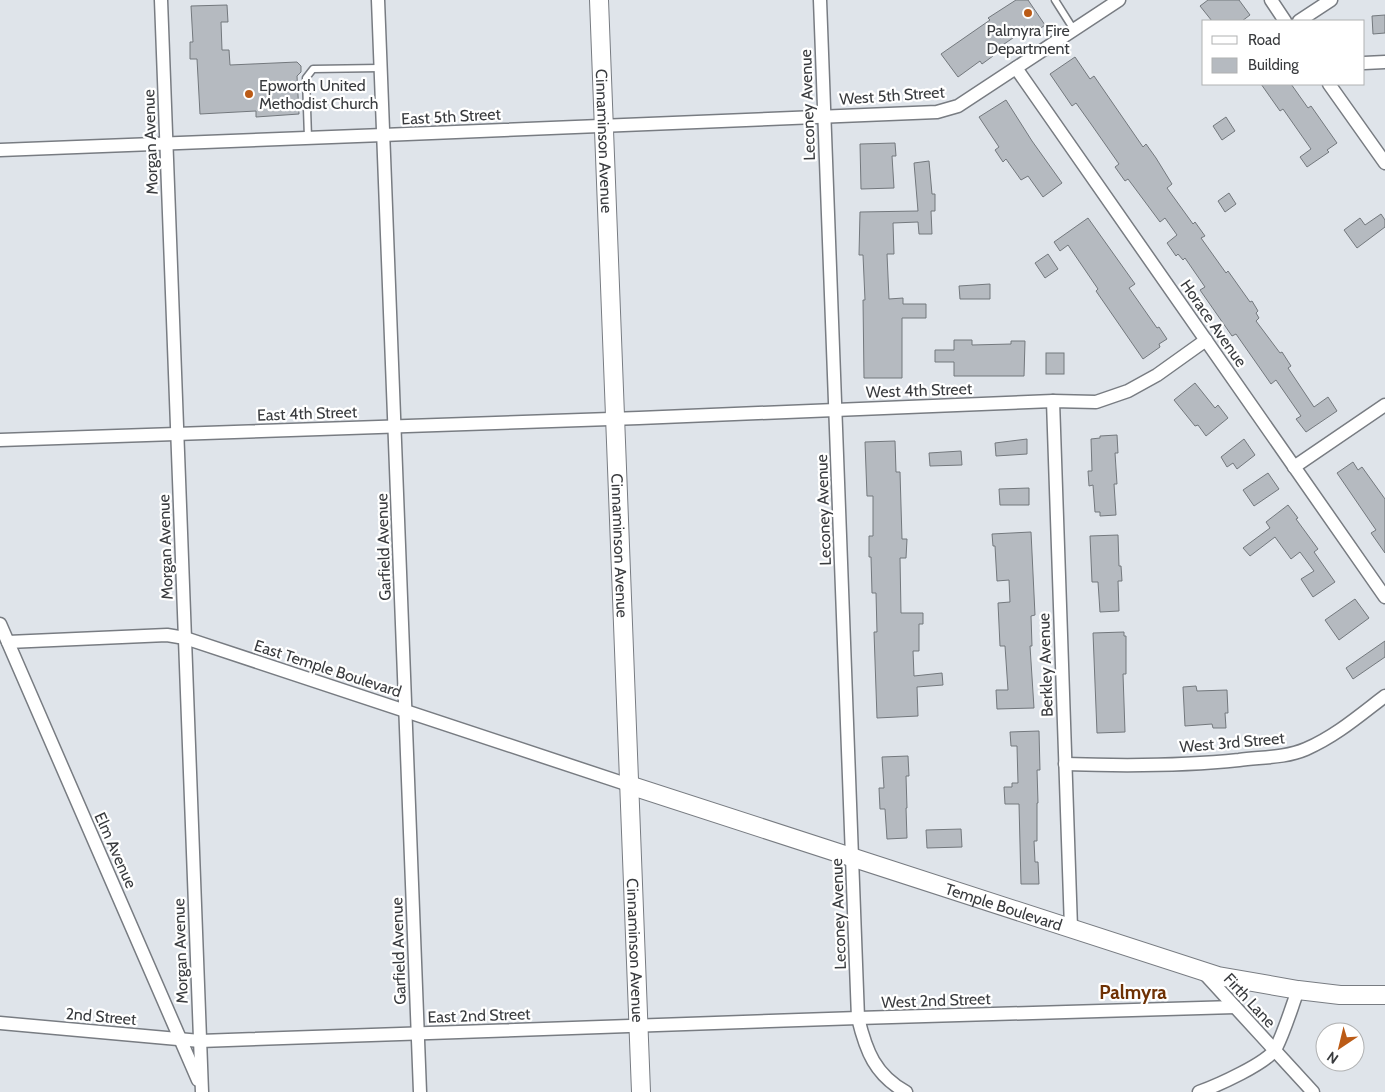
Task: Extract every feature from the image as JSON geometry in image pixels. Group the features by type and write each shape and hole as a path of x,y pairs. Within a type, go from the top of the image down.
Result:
{"street":[{"name":"Morgan Avenue","path":"161,0 202,1091"},
{"name":"Garfield Avenue","path":"378,0 420,1092"},
{"name":"Cinnaminson Avenue","path":"599,0 641,1092"},
{"name":"Leconey Avenue","path":"820,0 858,1018 864,1043 877,1068 893,1085 906,1092"},
{"name":"West 5th Street","path":"605,125 943,111 958,106 1119,0"},
{"path":"1271,0 1285,20"},
{"path":"1301,20 1331,0"},
{"path":"1365,63 1385,62"},
{"name":"Horace Avenue","path":"1016,68 1385,597"},
{"path":"1330,85 1385,163"},
{"name":"East 5th Street","path":"0,150 383,136 605,125"},
{"name":"West 4th Street","path":"615,418 1053,401 1096,402 1128,391 1152,378 1206,340"},
{"name":"Berkley Avenue","path":"1053,401 1071,928"},
{"path":"1294,467 1385,405"},
{"name":"East 4th Street","path":"0,440 615,418"},
{"name":"Elm Avenue","path":"0,624 202,1091"},
{"name":"East Temple Boulevard","path":"8,642 167,635 185,638 629,785"},
{"name":"West 3rd Street","path":"1065,764 1131,766 1208,763 1292,754 1336,734 1385,696"},
{"name":"Temple Boulevard","path":"629,785 1218,976 1298,990 1340,994 1385,995"},
{"name":"Firth Lane","path":"1202,971 1313,1092"},
{"name":"Firth Lane","path":"1275,1050 1298,990"},
{"name":"West 2nd Street","path":"638,1025 1235,1008"},
{"name":"2nd Street","path":"0,1023 200,1041"},
{"name":"East 2nd Street","path":"200,1041 638,1025"},
{"path":"1199,1092 1220,1085 1253,1066 1275,1050"}],"lane":[{"path":"1055,0 1074,30"},
{"path":"308,138 306,78 313,69 380,68"}],"building":[{"path":"1016,0 1028,0 1045,25 1033,34 1029,27 991,53 993,56 982,64 980,61 958,77 941,54 990,20 988,18"},
{"path":"1208,0 1239,0 1250,15 1243,20 1211,20 1200,6"},
{"name":"Epworth United Methodist Church","path":"227,5 228,22 221,22 222,50 229,50 230,65 297,62 301,66 301,72 297,76 299,114 256,117 256,111 200,114 197,59 190,59 190,42 193,42 191,6"},
{"path":"1385,15 1385,33 1373,34 1372,16"},
{"path":"1075,57 1090,79 1094,76 1143,147 1146,144 1156,158 1172,184 1167,188 1193,224 1195,222 1205,236 1201,238 1226,273 1228,271 1250,302 1252,301 1258,311 1256,313 1259,318 1256,321 1280,353 1282,352 1291,366 1288,368 1314,407 1328,397 1337,411 1306,432 1296,419 1301,416 1276,380 1271,384 1236,334 1232,336 1200,290 1205,287 1185,258 1183,260 1178,254 1176,256 1167,243 1177,235 1165,218 1160,222 1128,179 1125,181 1115,167 1119,164 1091,124 1076,103 1072,106 1050,74"},
{"path":"1262,85 1292,85 1308,108 1311,106 1337,143 1327,150 1329,152 1307,167 1300,157 1311,149 1283,109 1280,111"},
{"path":"1006,100 1062,183 1043,197 1028,176 1021,180 1006,159 1003,162 995,150 999,147 979,117"},
{"path":"1226,117 1235,131 1222,140 1213,126"},
{"path":"895,143 896,156 892,156 894,188 861,189 860,144"},
{"path":"929,161 932,194 935,194 935,211 931,211 932,234 919,234 918,222 893,223 894,254 887,254 889,299 903,298 903,304 926,304 926,318 902,318 902,378 864,378 863,300 865,300 863,255 859,255 860,212 918,211 914,163"},
{"path":"1229,193 1236,204 1225,212 1218,201"},
{"path":"1381,214 1385,220 1385,227 1357,248 1344,230 1360,218 1365,225"},
{"path":"1088,218 1135,284 1129,288 1167,339 1159,344 1160,347 1143,359 1096,291 1098,289 1068,245 1060,251 1054,242"},
{"path":"1048,254 1058,269 1045,278 1035,263"},
{"path":"990,284 990,299 960,299 959,286"},
{"path":"954,340 972,340 972,345 1011,344 1011,341 1025,341 1024,376 954,376 954,362 935,362 935,350 954,350"},
{"path":"1046,353 1064,353 1064,374 1046,374"},
{"path":"1195,383 1215,408 1218,405 1228,418 1206,436 1198,425 1195,426 1174,400"},
{"path":"1117,435 1118,453 1115,453 1117,484 1114,484 1116,515 1100,516 1100,512 1095,512 1093,485 1089,486 1088,471 1092,471 1091,439 1100,438 1100,436"},
{"path":"1027,439 1027,454 996,456 995,443"},
{"path":"1244,439 1255,455 1237,469 1233,463 1227,467 1221,457"},
{"path":"895,441 896,472 900,472 902,539 907,539 906,558 900,558 901,613 923,613 923,624 919,624 919,651 913,651 914,676 942,673 943,685 917,687 918,716 877,718 874,632 877,632 876,593 872,593 871,557 869,557 869,536 873,536 873,496 867,496 865,442"},
{"path":"961,451 962,465 930,466 929,453"},
{"path":"1353,462 1358,470 1362,467 1385,499 1385,553 1371,533 1376,530 1337,473"},
{"path":"1268,473 1279,489 1254,506 1243,490"},
{"path":"1029,488 1029,505 1000,505 999,489"},
{"path":"1288,505 1318,549 1314,552 1335,582 1313,597 1301,579 1314,571 1300,552 1291,559 1275,537 1250,556 1243,548 1270,528 1266,522"},
{"path":"1031,532 1035,615 1031,616 1032,646 1030,646 1034,708 997,709 996,690 1008,690 1005,646 1000,646 998,603 1010,602 1009,580 997,581 995,546 993,546 992,534"},
{"path":"1118,535 1119,566 1121,566 1122,581 1118,581 1119,611 1100,612 1098,582 1092,582 1090,536"},
{"path":"1355,599 1369,618 1339,640 1325,620"},
{"path":"1124,632 1124,636 1126,636 1126,674 1123,674 1125,732 1097,733 1093,633"},
{"path":"1385,641 1385,657 1353,679 1346,668"},
{"path":"1196,686 1197,691 1227,690 1228,713 1225,713 1226,728 1213,728 1212,724 1185,726 1183,687"},
{"path":"1039,731 1040,770 1037,770 1037,841 1034,841 1035,862 1038,862 1039,884 1021,884 1019,804 1005,804 1004,787 1012,787 1012,783 1018,783 1017,746 1011,746 1010,732"},
{"path":"908,756 909,776 906,776 907,838 887,839 885,809 880,809 879,788 884,788 882,757"},
{"path":"961,829 962,847 927,848 926,830"}],"place":[{"name":"Palmyra Fire Department","path":"1028,13"},
{"name":"Epworth United Methodist Church","path":"249,94"}],"district":[{"name":"Palmyra","path":"1133,992"}]}
